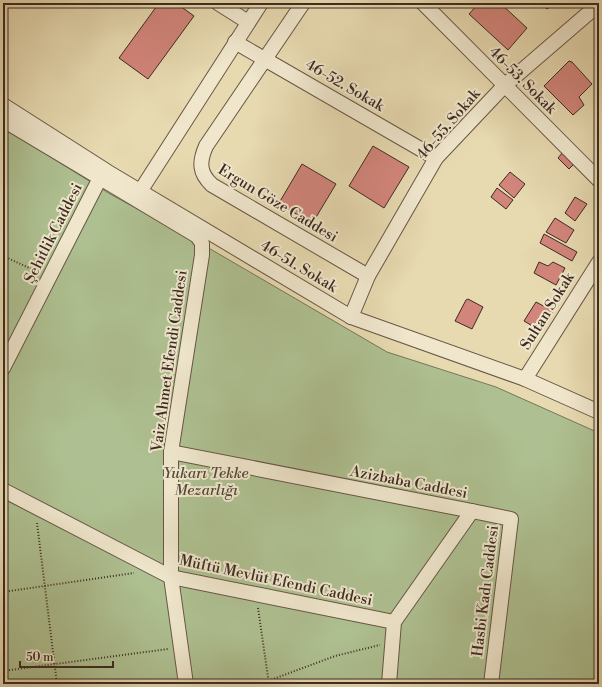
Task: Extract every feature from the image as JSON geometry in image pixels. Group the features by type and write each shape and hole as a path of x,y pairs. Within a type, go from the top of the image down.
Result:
{"street":[{"path":"218,3 248,22"},
{"path":"141,190 261,3"},
{"name":"Ergun Göze Caddesi","path":"304,3 206,146 202,157 202,172 212,185 368,276"},
{"name":"46-53. Sokak","path":"423,3 599,180"},
{"name":"46-55. Sokak","path":"351,317 368,276 436,158 504,86 599,4"},
{"name":"46-52. Sokak","path":"235,42 436,158"},
{"name":"46-51. Sokak","path":"3,105 108,172 141,190 351,317 525,379 599,412"},
{"path":"3,120 100,178"},
{"name":"Vaiz Ahmet Efendi Caddesi","path":"100,178 197,236 202,243 202,255 171,452 172,577 186,684"},
{"name":"Şehitlik Caddesi","path":"3,368 100,178"},
{"name":"Sultan Sokak","path":"525,379 599,262"},
{"name":"Azizbaba Caddesi","path":"171,452 472,511 394,622"},
{"name":"Müftü Mevlüt Efendi Caddesi","path":"3,490 172,577 394,622"},
{"name":"Hasbi Kadı Caddesi","path":"472,511 511,519 492,684"},
{"path":"389,684 394,622"}],"path":[{"path":"3,256 50,278"},
{"path":"34,505 58,684"},
{"path":"3,592 135,573"},
{"path":"256,593 269,684"},
{"path":"260,684 335,656 393,643"},
{"path":"3,672 180,647"}],"green space":[{"name":"Yukarı Tekke Mezarlığı","path":"3,127 110,194 200,243 387,352 496,387 599,433 599,684 3,684"}],"building":[{"path":"159,3 176,3 194,16 148,79 119,58"},
{"path":"479,3 500,3 527,28 508,50 469,14"},
{"path":"541,3 555,3 547,9"},
{"path":"569,61 572,62 592,84 579,97 584,105 573,115 544,86"},
{"path":"373,146 409,167 384,208 349,186"},
{"path":"563,152 580,158 569,169 558,158"},
{"path":"302,164 336,184 312,224 279,203"},
{"path":"510,172 525,184 514,198 499,185"},
{"path":"497,188 513,200 506,209 491,197"},
{"path":"575,197 587,204 575,221 565,213"},
{"path":"555,218 574,230 566,243 546,232"},
{"path":"544,234 577,252 572,261 540,243"},
{"path":"539,262 548,266 553,262 565,268 556,285 534,273"},
{"path":"468,299 483,307 472,329 455,321 466,300"},
{"path":"536,302 553,311 541,331 524,321"}]}
